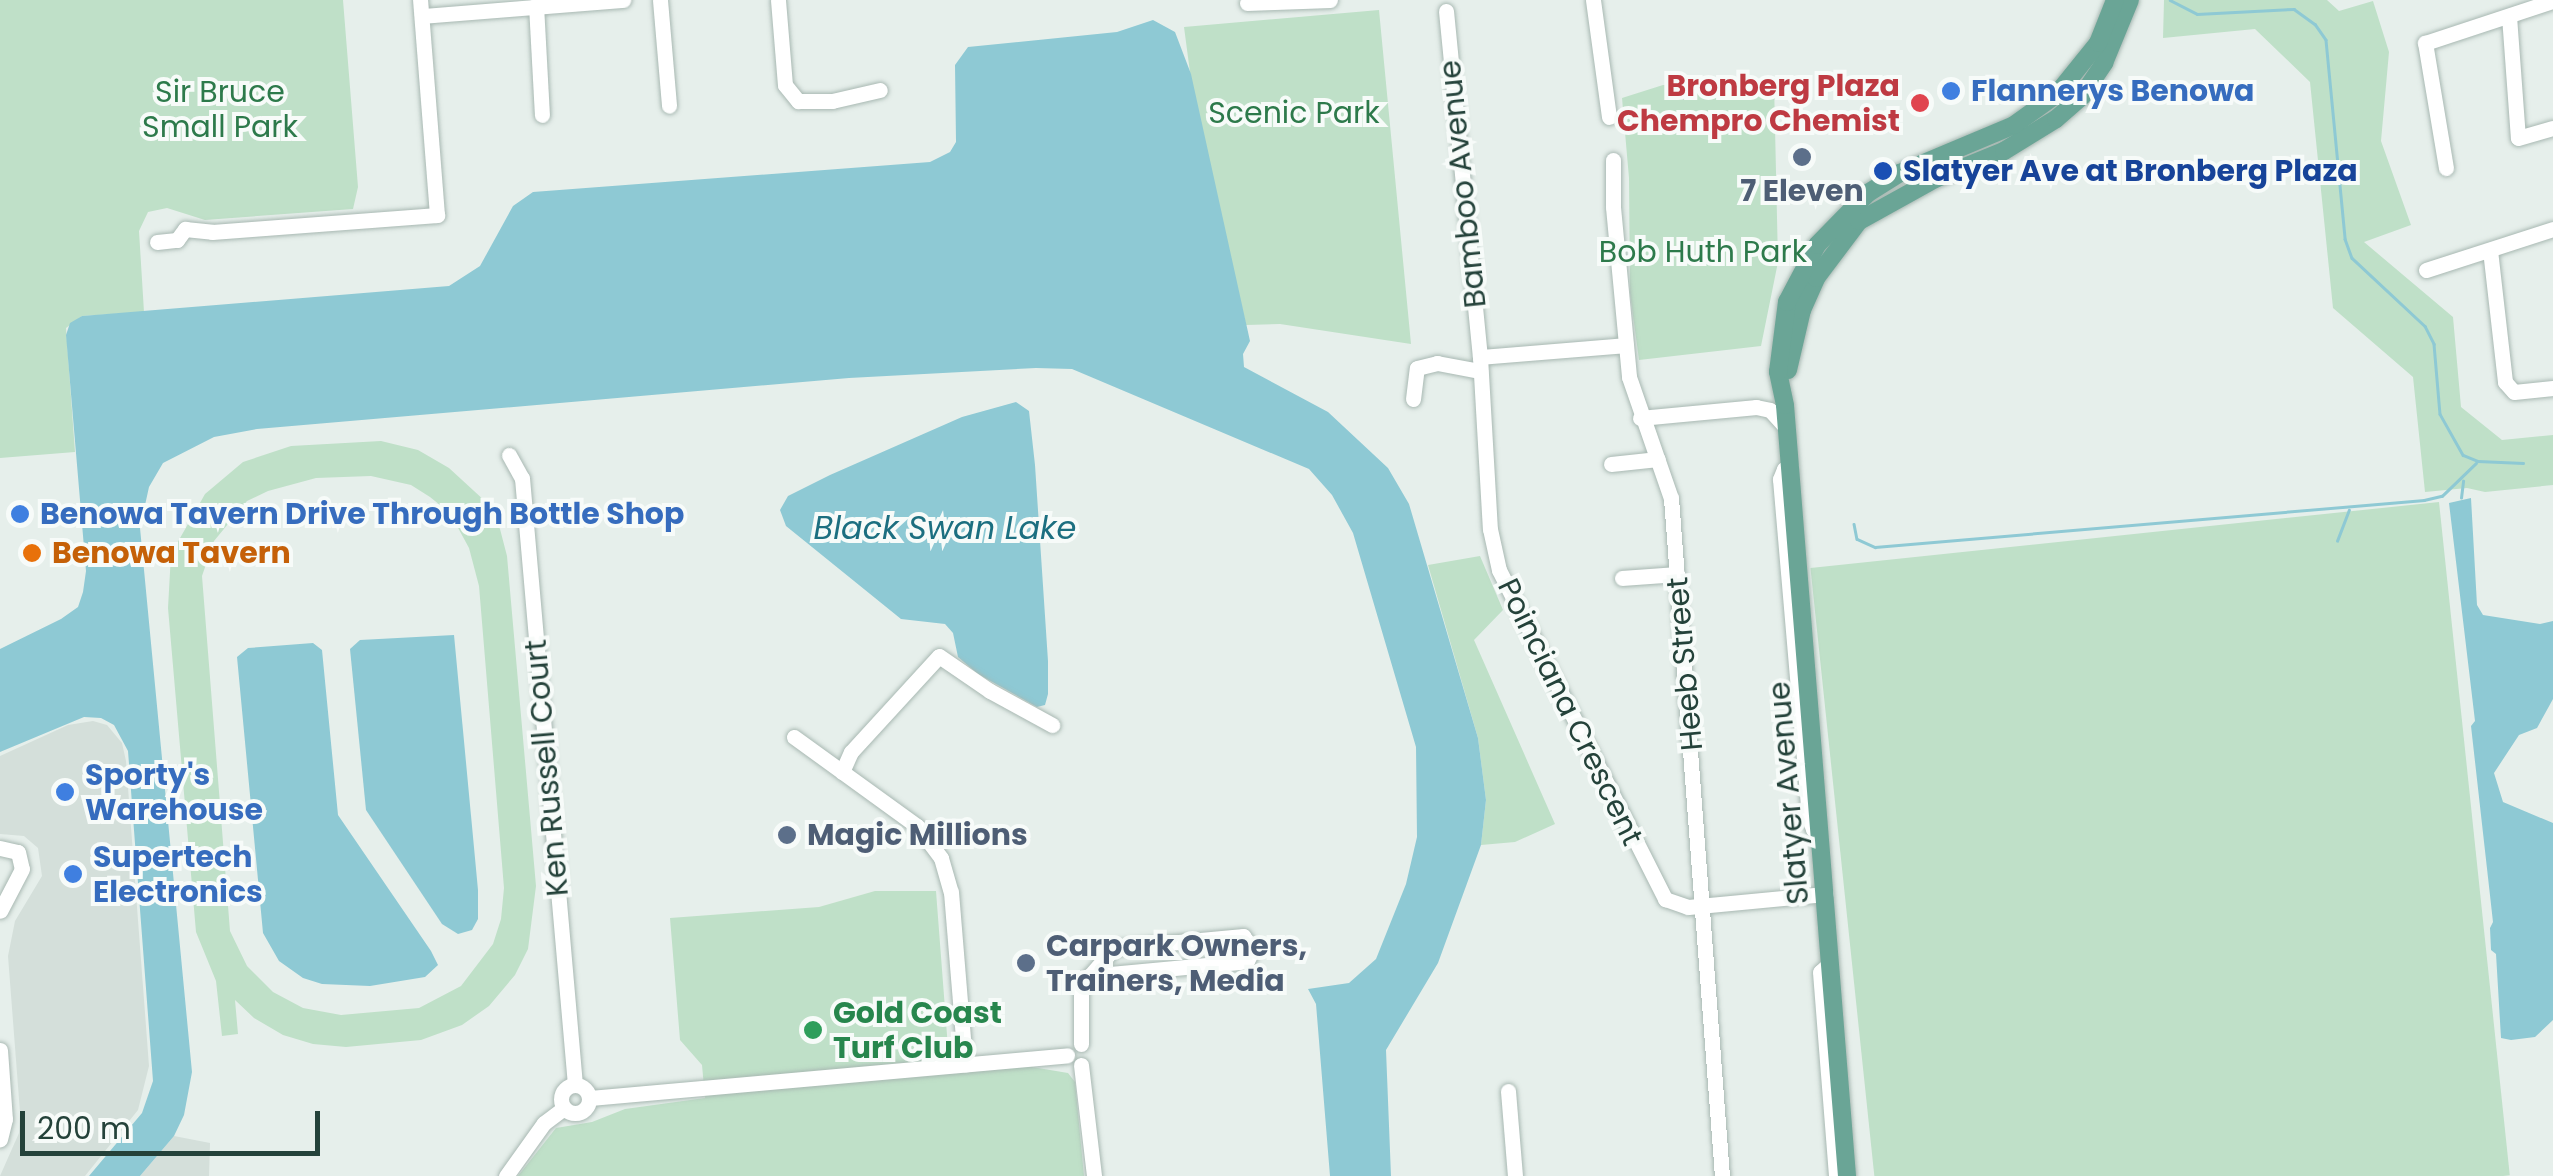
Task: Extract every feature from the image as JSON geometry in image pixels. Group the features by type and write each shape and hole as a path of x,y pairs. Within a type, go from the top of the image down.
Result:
{"main road":[{"name":"Slatyer Avenue","path":"1786,405 1778,372 1788,302 1806,261 1834,226 1868,193 1900,172 1995,135 2038,110 2080,70 2098,42 2114,0"},
{"name":"Slatyer Avenue","path":"1846,1176 1786,405 1789,356 1802,310 1836,248 1880,208 2004,151 2056,119 2082,96 2104,63 2130,0"}],"street":[{"path":"156,242 177,240 185,230 212,232 437,215 421,8 623,0"},
{"path":"660,0 669,106"},
{"path":"778,0 785,86 798,101 832,101 880,90"},
{"path":"1247,3 1326,0"},
{"path":"1592,0 1609,116"},
{"path":"2446,168 2425,43 2553,1"},
{"path":"536,5 542,116"},
{"name":"Bamboo Avenue","path":"1446,10 1480,364"},
{"path":"2508,16 2518,138 2553,128"},
{"name":"Heeb Street","path":"1613,160 1613,207 1626,345 1640,418 1671,498 1722,1176"},
{"path":"2426,270 2553,230"},
{"path":"2490,250 2506,382 2514,392 2553,388"},
{"path":"1413,399 1417,368 1626,345"},
{"name":"Poinciana Crescent","path":"1480,364 1490,529 1499,570 1657,890 1677,905 1704,906 1825,894"},
{"path":"1756,407 1770,399 1778,372"},
{"path":"1640,418 1756,407 1770,410 1788,429"},
{"name":"Ken Russell Court","path":"509,454 522,478 575,1085"},
{"path":"1612,464 1658,459"},
{"path":"1622,578 1677,574"},
{"path":"842,772 851,752 940,656 990,691 1052,725"},
{"path":"794,737 917,826 942,858 951,892 965,1064"},
{"path":"0,848 18,852 22,864 18,883 0,911"},
{"path":"1089,976 1240,962 1248,960 1253,949 1242,936 1114,948 1089,976 1081,986 1081,1044 1089,1055 1081,1065 1094,1176"},
{"path":"1830,963 1820,972 1836,1176"},
{"path":"1081,1044 1070,1046 1067,1055 1070,1063 1081,1065"},
{"path":"0,1050 5,1119 0,1140"},
{"path":"589,1098 1067,1055"},
{"path":"564,1108 562,1093 575,1085 584,1088 589,1098"},
{"path":"1508,1091 1515,1176"},
{"path":"564,1108 580,1113 589,1098"},
{"path":"506,1176 544,1123 564,1108"}],"shaded area":[{"path":"93,721 107,725 122,743 126,761 149,1066 138,1110 85,1176 0,1176 19,1133 20,1112 8,956 15,921 42,876 38,848 24,836 0,834 0,756 68,725"},
{"path":"174,1136 210,1143 209,1176 140,1176"}],"green space":[{"name":"Sir Bruce Small Park","path":"0,0 343,0 358,187 353,209 205,220 167,208 148,212 139,231 144,312 82,316 66,328 75,452 0,458"},
{"path":"2164,0 2327,0 2339,11 2373,1 2389,52 2381,141 2411,225 2364,242 2453,317 2461,407 2502,440 2553,435 2553,485 2485,492 2467,488 2425,492 2413,377 2333,308 2310,82 2255,29 2163,38"},
{"name":"Scenic Park","path":"1379,10 1411,344 1280,324 1246,325 1193,95 1184,27"},
{"name":"Bob Huth Park","path":"1774,82 1778,262 1761,346 1639,360 1630,293 1629,178 1622,98 1663,85"},
{"path":"381,441 418,450 449,468 486,502 500,529 507,556 536,886 528,949 515,975 489,1006 462,1025 421,1040 346,1047 313,1044 283,1035 254,1018 235,1000 238,1034 222,1036 216,981 196,932 168,608 171,554 205,494 243,462 291,446","holes":["371,476 411,485 450,513 469,548 479,586 504,888 501,919 493,944 461,986 419,1008 341,1015 303,1008 273,992 247,966 230,931 202,576 214,541 247,501 268,491 316,478"]},
{"path":"2439,502 2510,1175 1874,1176 1810,568"},
{"path":"1480,556 1503,610 1474,640 1555,824 1515,842 1481,845 1486,800 1478,738 1428,565"},
{"name":"Gold Coast Turf Club","path":"875,891 936,891 950,1074 1026,1066 1068,1073 1075,1082 1084,1176 518,1176 556,1128 592,1122 625,1109 705,1098 702,1065 680,1040 670,918 819,907"}],"water":[{"path":"1153,20 1175,32 1191,74 1250,341 1243,354 1244,367 1328,412 1388,468 1409,504 1478,738 1486,800 1481,845 1438,963 1386,1050 1391,1176 1330,1176 1316,1004 1308,989 1349,983 1376,959 1406,884 1417,837 1416,747 1353,533 1332,495 1309,469 1072,369 1036,368 849,378 257,429 214,437 163,463 149,487 140,528 192,1072 184,1115 174,1136 140,1176 89,1176 142,1113 153,1081 128,751 114,725 101,718 84,717 0,752 0,649 61,619 78,607 83,592 86,571 66,335 70,323 82,316 449,286 480,266 513,206 533,192 930,162 950,152 956,142 955,65 968,47 1117,32"},
{"name":"Black Swan Lake","path":"1016,402 1029,411 1035,465 1048,661 1048,694 1045,705 1037,707 978,674 958,657 953,633 945,624 901,619 786,526 780,510 788,496 830,475 962,417"},
{"path":"2471,498 2477,605 2483,615 2540,624 2553,621 2553,699 2537,728 2519,735 2494,773 2503,802 2553,823 2553,1020 2535,1037 2511,1040 2501,1038 2496,954 2491,950 2493,922 2471,726 2475,721 2449,503"},
{"path":"454,635 478,890 478,919 472,930 458,934 442,924 366,810 350,649 360,640"},
{"path":"313,643 322,650 338,815 431,951 438,965 425,977 370,986 322,984 303,978 279,961 263,933 237,657 248,648"}],"waterway":[{"path":"2170,0 2197,14 2294,9 2315,24 2326,40 2345,239 2352,258 2425,326 2434,344 2440,414 2463,455 2478,461 2523,463"},
{"path":"1854,524 1857,539 1875,547 2424,500 2442,496 2476,463"},
{"path":"2461,498 2463,481"},
{"path":"2337,541 2349,510"}],"place":[{"name":"Flannerys Benowa","path":"1951,91"},
{"name":"Bronberg Plaza Chempro Chemist","path":"1920,103"},
{"name":"7 Eleven","path":"1802,157"},
{"name":"Slatyer Ave at Bronberg Plaza","path":"1883,171"},
{"name":"Benowa Tavern Drive Through Bottle Shop","path":"20,514"},
{"name":"Benowa Tavern","path":"32,553"},
{"name":"Sporty's Warehouse","path":"65,792"},
{"name":"Magic Millions","path":"787,835"},
{"name":"Supertech Electronics","path":"73,874"},
{"name":"Carpark Owners, Trainers, Media","path":"1026,963"},
{"name":"Gold Coast Turf Club","path":"813,1030"}]}
